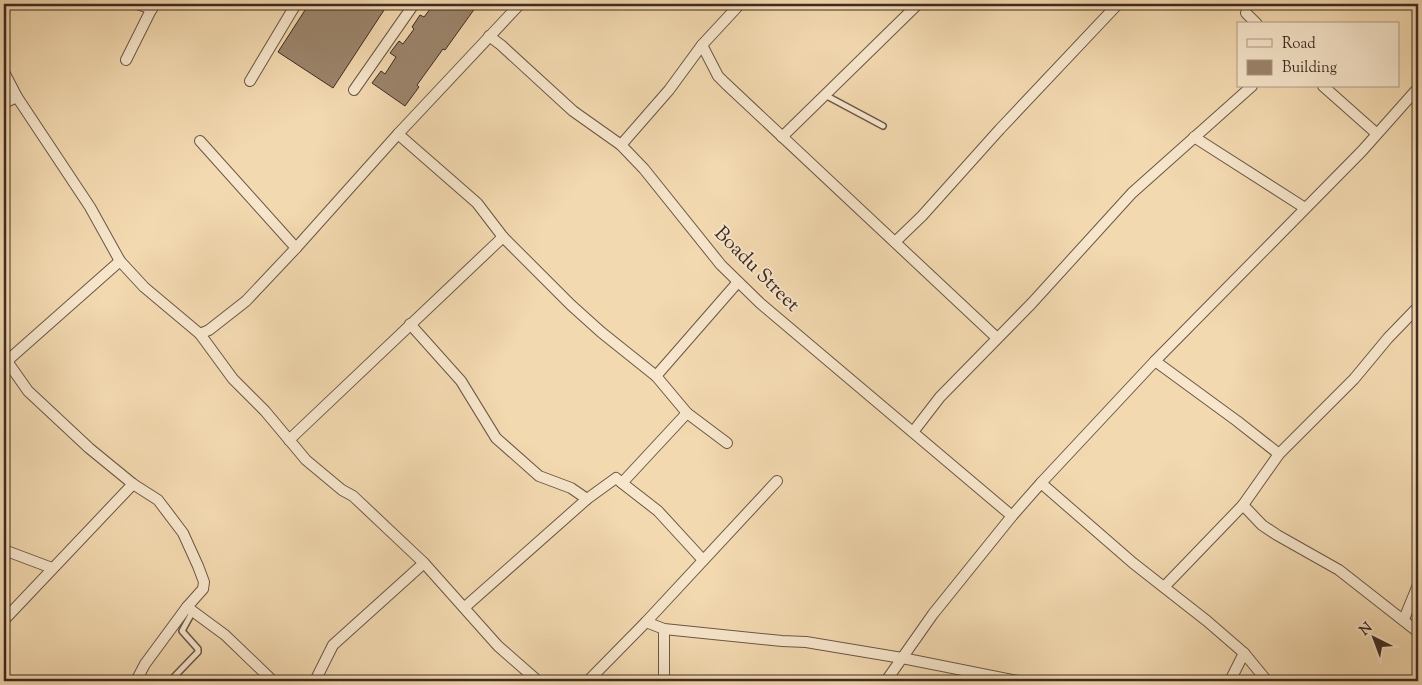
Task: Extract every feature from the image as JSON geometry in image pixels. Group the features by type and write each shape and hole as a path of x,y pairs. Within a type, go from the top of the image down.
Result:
{"street":[{"path":"126,60 153,6 138,4"},
{"path":"250,81 296,4"},
{"path":"354,90 414,4"},
{"path":"200,334 209,330 246,301 398,134 520,4"},
{"path":"621,145 669,90 702,45 740,4"},
{"path":"782,137 918,4"},
{"path":"895,242 922,216 1000,129 1118,4"},
{"path":"1246,13 1255,22"},
{"name":"Boadu Street","path":"489,36 573,111 621,145 644,169 721,265 768,310 1012,516"},
{"path":"702,45 722,80 997,338"},
{"path":"4,72 18,97 90,207 120,261 144,287 200,334 233,379 265,411 306,460 342,490 353,496 424,563 498,646 538,681"},
{"path":"913,432 940,397 1092,238 1132,193 1250,88"},
{"path":"1325,88 1376,133"},
{"path":"886,681 934,614 1012,516 1155,361 1362,151 1418,88"},
{"path":"4,103 18,97"},
{"path":"398,134 477,203 504,237 571,305 656,376 687,413 727,443"},
{"path":"1194,137 1305,208"},
{"path":"200,142 296,248"},
{"path":"288,440 504,237"},
{"path":"120,261 5,359 28,391 39,402 89,448 133,484 158,500 183,533 198,566 204,582 203,589 190,609 145,664 136,681"},
{"path":"656,376 738,282"},
{"path":"1164,588 1243,504 1279,454 1354,379 1388,338 1418,307"},
{"path":"410,324 461,381 496,438 540,476 571,488 587,499"},
{"path":"1155,361 1279,454"},
{"path":"622,483 687,413"},
{"path":"465,607 587,499 616,478 658,511 703,560"},
{"path":"588,681 646,622 777,481"},
{"path":"4,620 133,484"},
{"path":"1041,484 1133,563 1208,621 1244,653 1267,681"},
{"path":"1243,504 1262,525 1339,570 1404,619 1418,632"},
{"path":"4,550 52,568"},
{"path":"315,681 333,645 424,563"},
{"path":"1404,619 1418,585"},
{"path":"190,609 225,635 273,681"},
{"path":"646,622 664,629 806,642 902,658 1018,681"},
{"path":"664,629 664,681"},
{"path":"1230,681 1244,653"}],"lane":[{"path":"825,95 883,126"},
{"path":"170,681 198,652 198,649 182,631 190,609"}],"building":[{"path":"309,4 388,4 333,88 278,52"},
{"path":"434,4 478,4 417,85 419,87 405,106 372,83 381,71 385,74 396,57 390,53 399,41 403,44 414,29 412,27 420,15 424,17"}]}
